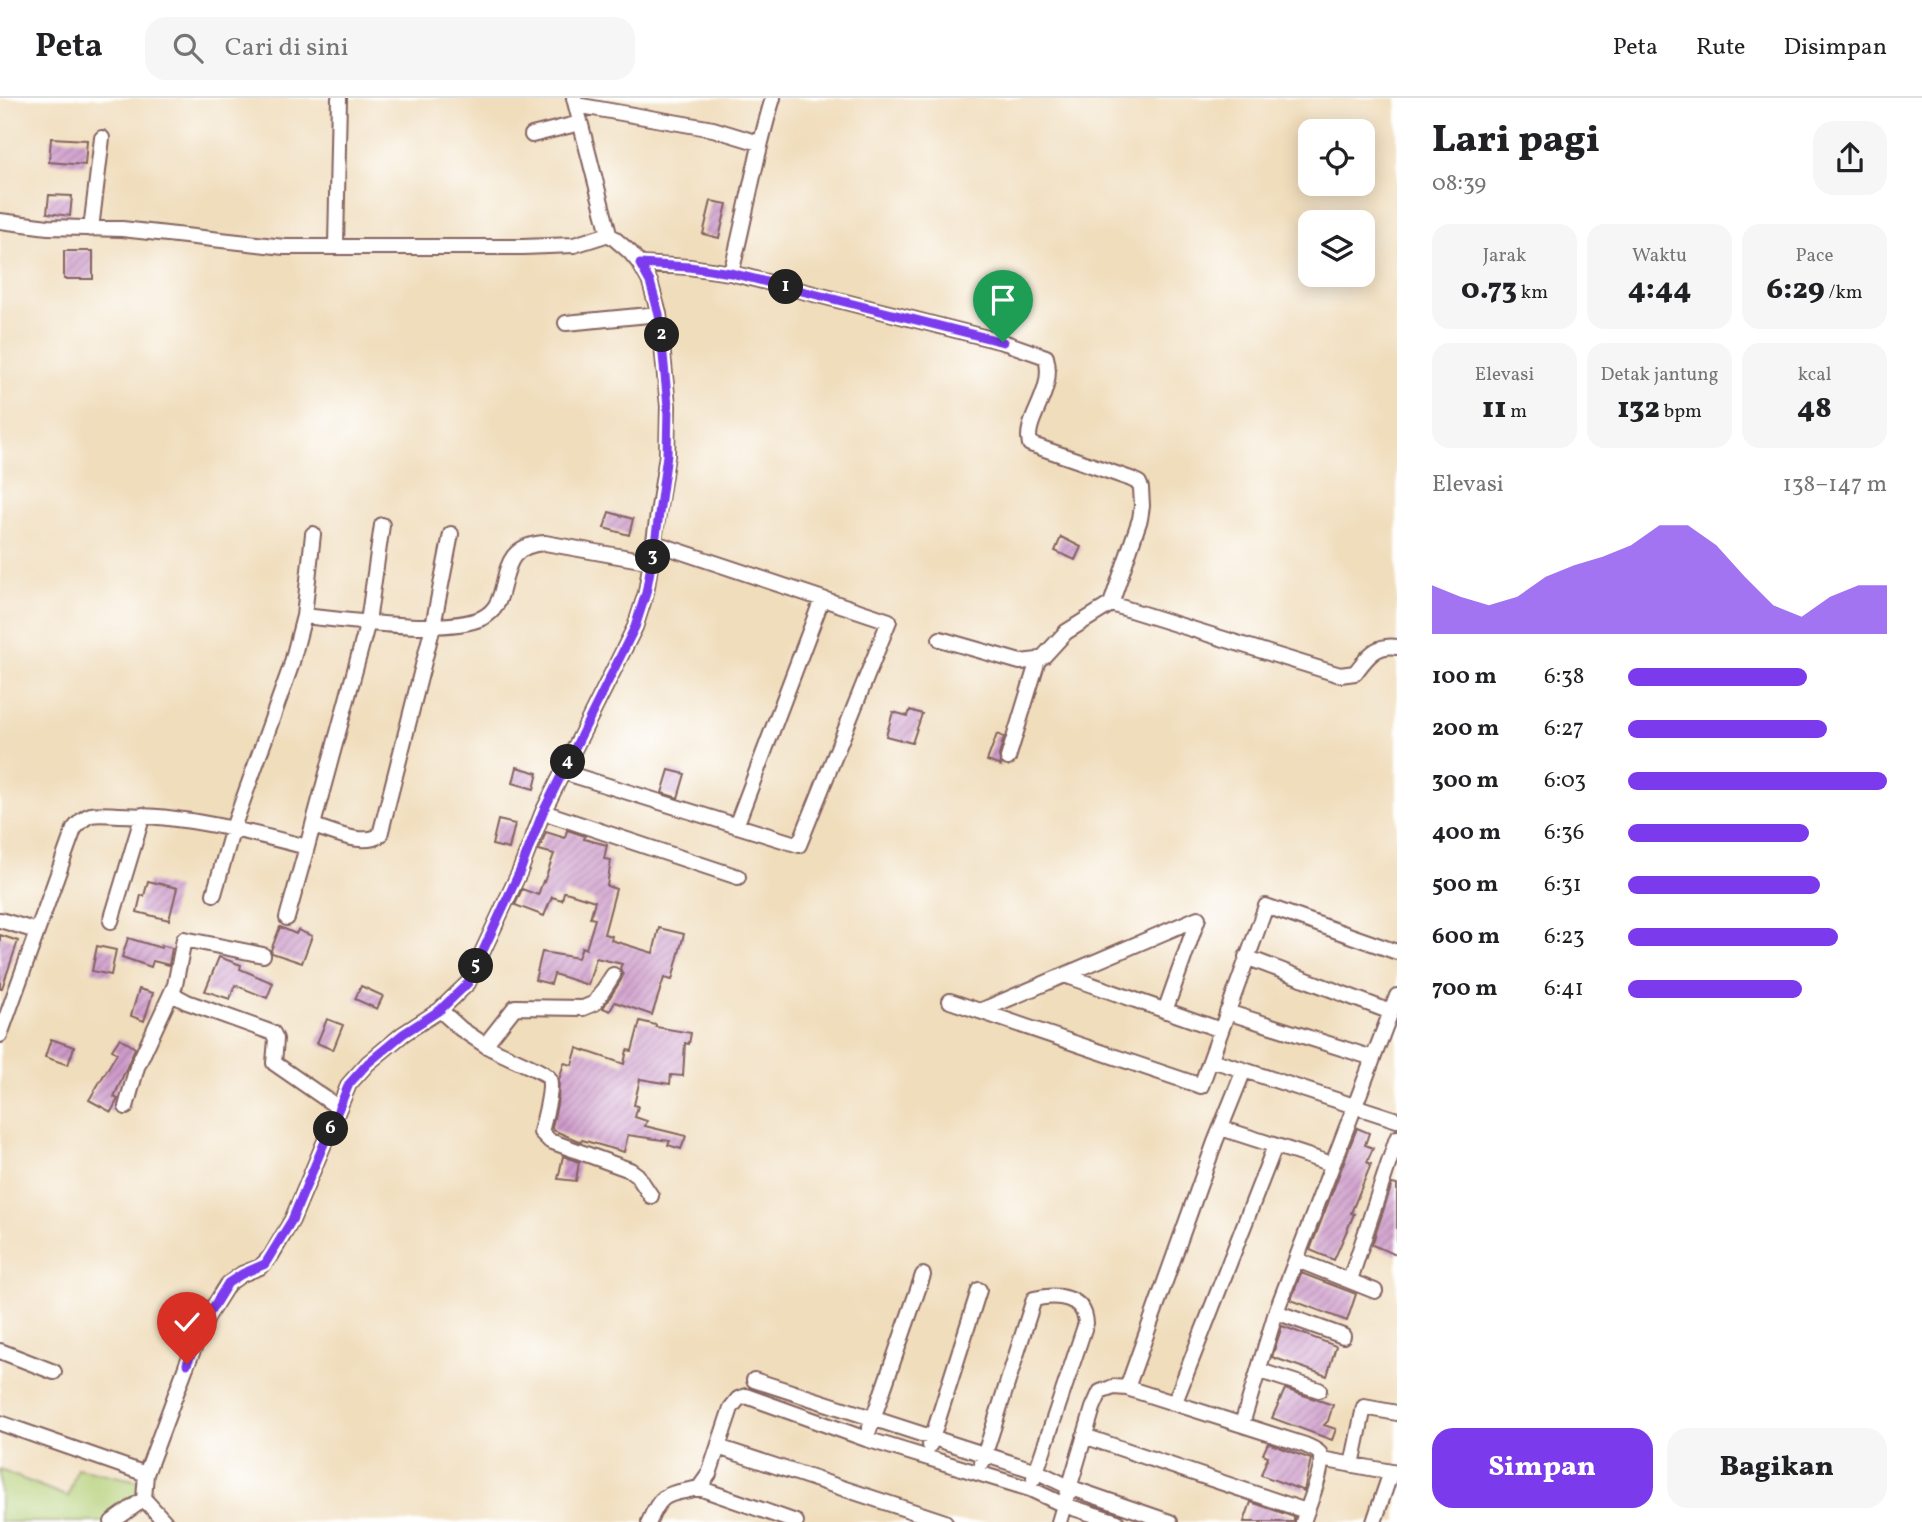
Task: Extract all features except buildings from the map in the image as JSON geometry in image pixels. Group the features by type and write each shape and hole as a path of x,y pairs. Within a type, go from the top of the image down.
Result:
{"street":[{"path":"336,245 340,98"},
{"path":"731,273 747,211 759,142 773,98"},
{"path":"165,1522 144,1499 146,1474 187,1364 209,1314 228,1283 260,1267 271,1256 297,1210 349,1084 368,1063 403,1034 440,1010 468,983 520,871 543,812 635,627 646,593 667,455 668,406 659,314 650,282 640,264 609,234 575,102 713,129 759,142"},
{"path":"532,135 580,123"},
{"path":"90,229 102,138"},
{"path":"0,221 48,227 176,233 260,245 523,247 573,245 609,234"},
{"path":"640,264 731,273 1003,342 1046,357 1046,391 1030,427 1030,444 1139,482 1141,488 1140,519 1111,604 1066,632 1038,660 1020,662 940,639"},
{"path":"566,323 659,314"},
{"path":"287,918 368,622 382,525"},
{"path":"214,894 233,828 291,666 304,616 313,534"},
{"path":"313,826 363,840 373,840 380,835 433,626 451,534"},
{"path":"304,616 433,626 469,622 485,617 496,603 511,559 517,550 530,544 545,543 652,562"},
{"path":"563,772 800,845 889,621 655,543"},
{"path":"736,826 822,599"},
{"path":"1111,604 1340,675 1355,673 1371,652 1380,647 1397,647"},
{"path":"1008,758 1038,660"},
{"path":"543,812 738,877"},
{"path":"0,1035 7,994 37,931 80,821 91,815 143,815 233,828 307,847"},
{"path":"111,922 143,815"},
{"path":"950,1001 1201,1086 1266,906 1397,952"},
{"path":"981,1011 1198,918 1165,1011"},
{"path":"0,920 37,931"},
{"path":"127,1107 137,1067 172,994 181,944 185,938 263,955"},
{"path":"1246,957 1391,1012"},
{"path":"485,1045 515,1007 583,1008 595,1003 613,975"},
{"path":"1064,975 1221,1030"},
{"path":"172,994 187,1002 273,1032 276,1039 274,1063 339,1108"},
{"path":"1242,1424 1276,1312 1397,996"},
{"path":"440,1010 461,1029 485,1045 514,1061 545,1073 550,1086 541,1132 551,1141 630,1170 637,1175 651,1196"},
{"path":"1227,1012 1373,1058"},
{"path":"1211,1060 1397,1120"},
{"path":"1127,1388 1244,1070"},
{"path":"1221,1128 1332,1164"},
{"path":"1350,1280 1397,1138"},
{"path":"1175,1402 1275,1146"},
{"path":"1297,1260 1374,1291"},
{"path":"866,1439 923,1275"},
{"path":"926,1457 979,1290"},
{"path":"979,1473 1034,1299 1066,1297 1082,1308 1086,1323 1030,1489"},
{"path":"1276,1312 1343,1336"},
{"path":"0,1351 54,1372"},
{"path":"1260,1371 1319,1390"},
{"path":"754,1380 1036,1471 1069,1487 1170,1522"},
{"path":"1059,1522 1084,1436 1100,1392 1114,1387 1127,1388 1175,1402 1305,1445 1318,1451 1321,1459 1319,1474 1304,1517 1084,1436"},
{"path":"699,1488 709,1474 731,1408 738,1399 746,1396 866,1439 1030,1489 1064,1505 1117,1522"},
{"path":"1352,1465 1364,1407 1397,1413"},
{"path":"0,1423 146,1474"},
{"path":"718,1447 945,1522"},
{"path":"1321,1459 1394,1472 1374,1522"},
{"path":"649,1522 662,1497 671,1492 699,1488 796,1522"},
{"path":"112,1522 144,1499"}],"green space":[{"path":"77,1468 139,1481 138,1507 118,1522 0,1522 0,1470 68,1497"}],"route":[{"path":"187,1364 209,1314 228,1283 265,1264 292,1220 349,1084 368,1063 403,1034 440,1010 468,983 520,871 543,812 635,627 646,593 655,543 667,455 668,406 659,314 650,282 640,264 731,273 1003,342"}]}
